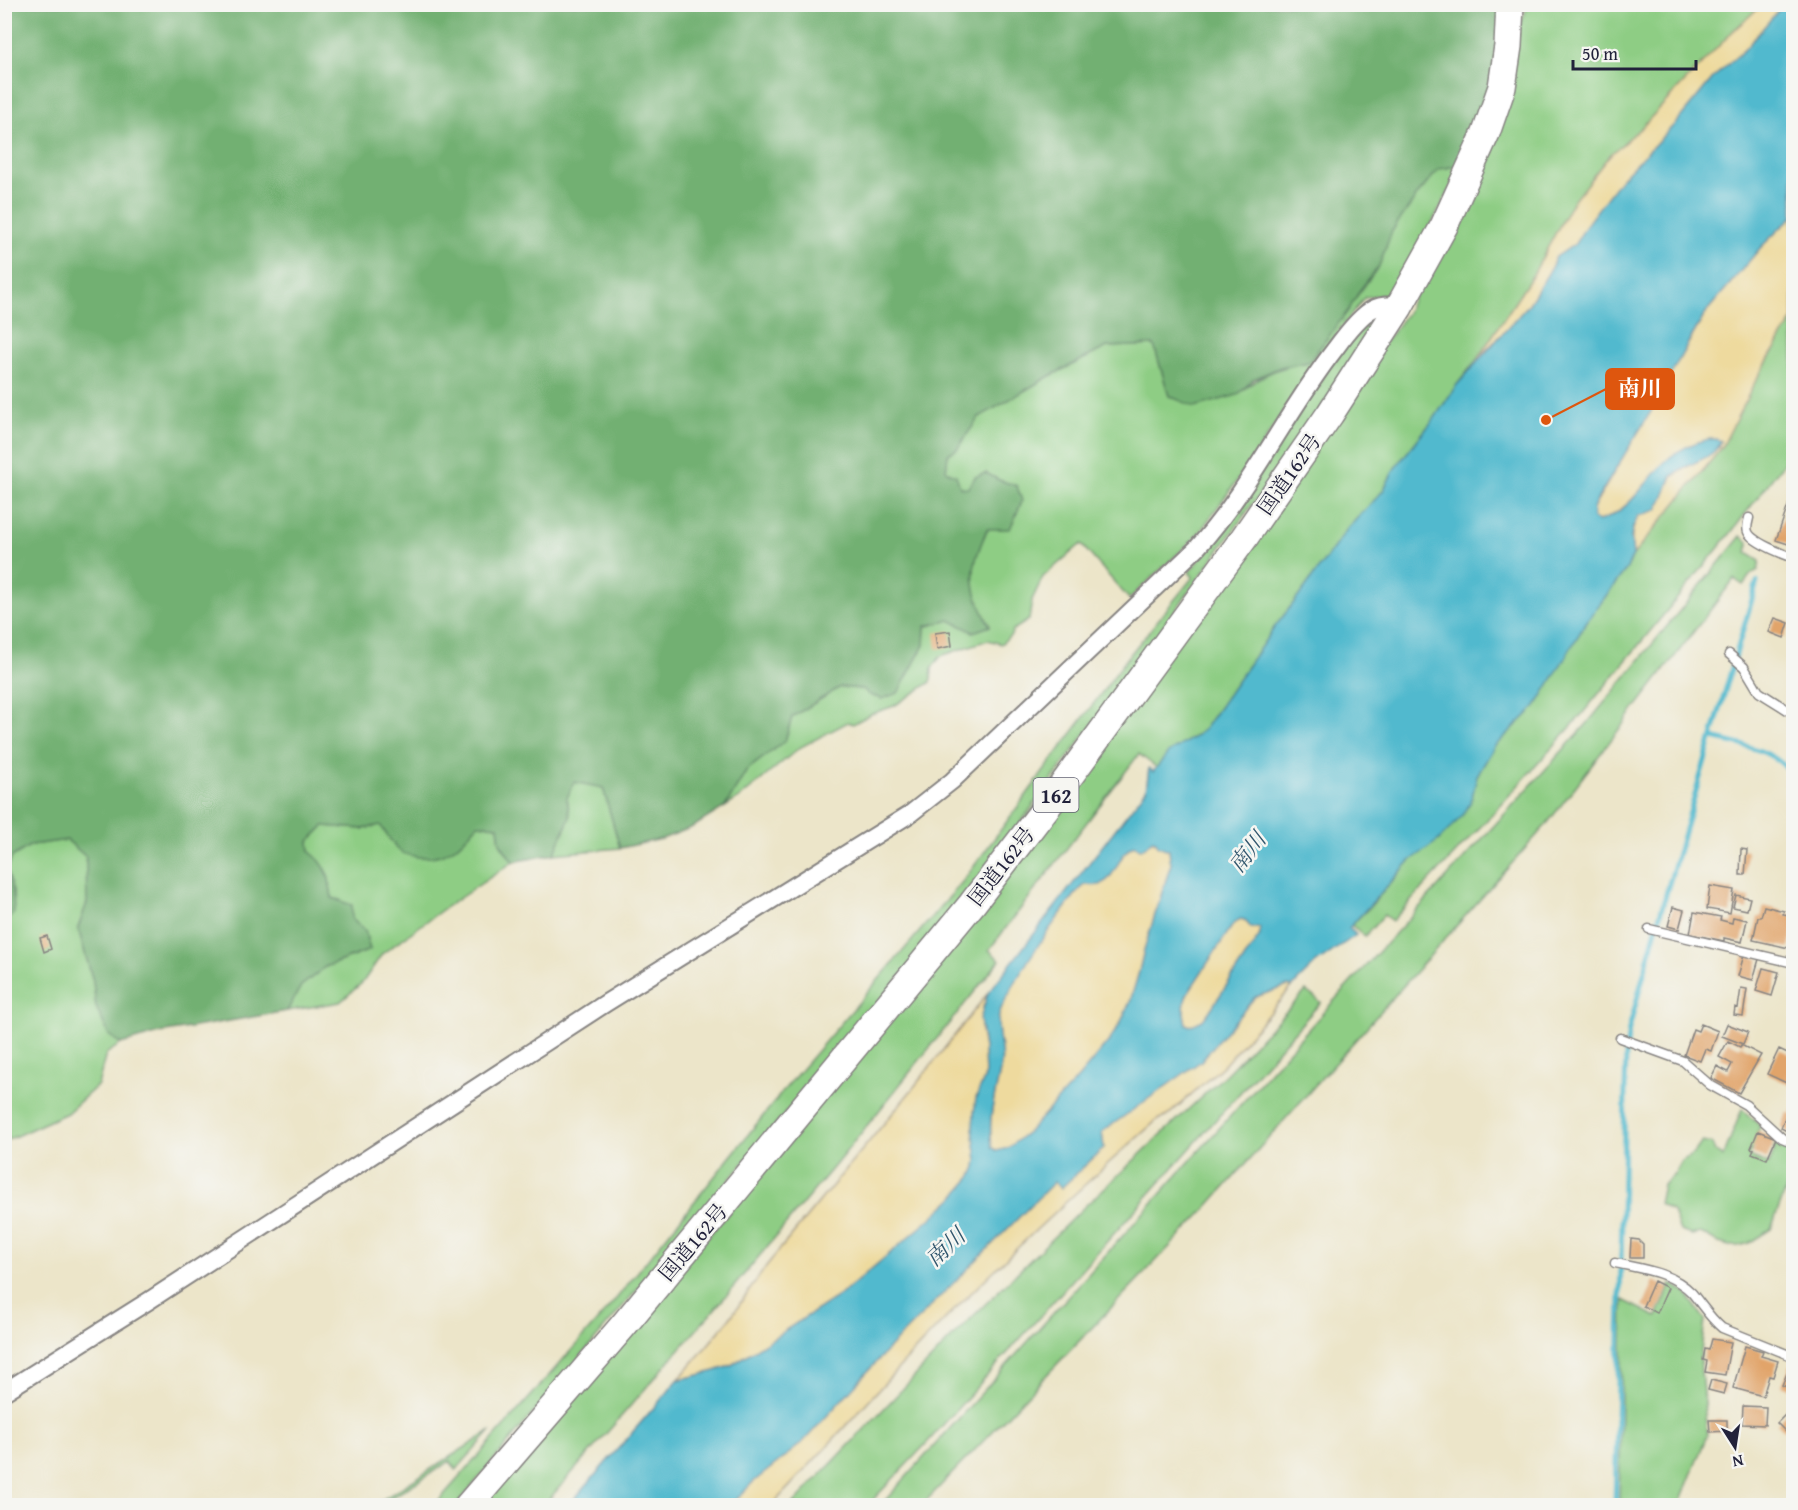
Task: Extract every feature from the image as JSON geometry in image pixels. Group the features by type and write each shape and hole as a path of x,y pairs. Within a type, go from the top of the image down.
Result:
{"highway":[{"name":"国道162号","path":"468,1506 623,1326 972,904 1052,800 1244,538 1330,414 1399,307 1444,226 1486,133 1502,87 1510,4"}],"street":[{"path":"4,1392 150,1300 606,1003 910,814 952,781 1197,548 1229,506 1322,365 1345,336 1372,309 1390,305 1399,307"}],"lane":[{"path":"1749,518 1748,534 1755,541 1794,558"},
{"path":"1729,654 1744,667 1759,692 1794,714"},
{"path":"1648,929 1794,963"},
{"path":"1620,1038 1683,1061 1710,1085 1746,1105 1782,1138 1794,1143"},
{"path":"1615,1263 1665,1275 1691,1293 1722,1328 1794,1357"}],"green space":[{"path":"4,5 1502,5 1497,68 1463,165 1439,169 1418,194 1392,231 1379,266 1309,362 1281,367 1254,379 1237,395 1195,407 1169,396 1154,345 1107,347 1048,377 979,417 957,449 948,454 946,471 956,475 960,487 968,488 975,477 986,473 1017,486 1022,501 1010,529 987,529 974,568 978,599 990,626 973,632 950,620 925,626 924,645 898,693 882,699 869,695 863,689 840,687 792,717 785,741 747,770 725,807 693,827 662,839 620,848 603,788 574,782 567,798 570,817 554,854 513,862 500,843 498,826 478,824 446,853 419,857 401,852 380,825 363,829 324,826 309,841 310,852 321,862 327,872 332,898 352,905 352,919 365,931 370,950 325,967 301,986 287,1011 160,1033 121,1044 109,1035 96,1007 93,981 78,928 87,903 86,857 67,840 31,845 12,857 7,870 13,892 14,913 5,919"},
{"path":"1528,5 1762,5 1734,30 1642,127 1609,156 1572,203 1533,275 1478,358 1395,468 1383,491 1348,528 1274,628 1205,728 1167,756 1157,768 1139,754 989,950 1000,960 837,1163 726,1296 544,1505 479,1506 750,1187 1407,313"},
{"path":"1463,165 1396,290 1385,295 1365,297 1314,364 1257,453 1197,536 1129,599 1081,544 1043,577 1032,600 1029,620 1013,630 1001,644 988,640 941,656 932,668 931,682 894,706 871,714 853,724 848,722 799,748 741,797 725,807 747,770 785,741 792,717 840,687 898,693 924,645 925,627 950,620 973,632 990,626 977,600 973,581 974,566 991,524 1017,486 986,473 975,477 968,488 960,487 946,471 948,454 957,449 979,417 1048,377 1107,347 1154,345 1169,396 1237,395 1270,372 1309,362 1379,266 1392,231 1418,194 1439,169"},
{"path":"1378,319 1337,388 966,898 456,1505 434,1506 612,1304 788,1085 963,881 1128,657 1193,577 1189,572 1218,537 1327,369 1351,338 1372,321"},
{"path":"1793,319 1793,451 1730,534 1578,719 1392,921 1384,915 1365,936 1351,925 1410,861 1471,801 1477,776 1494,747 1536,706 1569,649 1627,568 1633,555 1722,447 1757,378"},
{"path":"1741,536 1749,543 1747,553 1760,561 1758,570 1751,574 1743,585 1734,579 1546,825 1202,1213 922,1505 881,1505 1330,1005 1586,725"},
{"path":"573,782 603,787 620,848 554,854 570,817 567,798"},
{"path":"478,824 498,826 500,843 513,862 382,954 363,982 340,1002 287,1011 301,986 325,967 370,950 365,931 352,919 340,900 332,898 328,875 310,852 309,841 324,826 363,829 380,825 401,852"},
{"path":"67,840 86,857 87,903 78,928 93,981 96,1007 109,1035 121,1044 106,1054 98,1085 67,1113 5,1141 4,919 8,919 13,892 7,870 11,857 31,845"},
{"path":"1306,991 1321,1002 926,1444 868,1505 792,1505 957,1332 1084,1207 1226,1074"},
{"path":"1742,1109 1760,1126 1749,1156 1769,1164 1778,1140 1793,1147 1793,1170 1771,1229 1749,1243 1729,1246 1716,1242 1701,1233 1691,1235 1680,1231 1673,1212 1659,1204 1663,1185 1674,1175 1682,1161 1694,1153 1702,1142 1712,1144 1715,1151 1723,1157"},
{"path":"1671,1284 1686,1293 1705,1320 1700,1360 1707,1435 1679,1505 1619,1506 1623,1300 1657,1317"},
{"path":"491,1431 456,1470 450,1461 380,1505 374,1505"}],"sand":[{"path":"1762,5 1783,5 1745,49 1713,78 1676,123 1620,180 1575,244 1556,257 1529,304 1478,358 1533,275 1572,203 1609,156 1642,127 1734,30"},
{"path":"1793,216 1793,319 1757,378 1722,447 1633,555 1632,535 1638,516 1657,510 1672,477 1719,447 1721,441 1706,440 1678,455 1616,513 1599,521 1592,518 1593,509 1707,311 1761,247"},
{"path":"1152,840 1169,850 1171,864 1130,1002 1120,1024 1079,1077 1029,1131 1008,1148 998,1151 992,1147 991,1125 1001,1065 998,1021 1004,1001 1033,951 1078,891 1085,885 1098,885 1106,881 1124,853 1134,845 1145,847"},
{"path":"1240,919 1245,920 1251,928 1260,928 1260,935 1203,1020 1190,1026 1186,1024 1184,1012 1187,994 1232,926"},
{"path":"1288,986 1292,987 1224,1065 1166,1117 1157,1120 1126,1147 1007,1258 920,1345 772,1505 726,1506 802,1443 892,1345 1054,1181 1062,1187 1104,1148 1102,1132 1201,1061 1255,997"},
{"path":"988,993 983,1007 981,1031 985,1076 973,1128 977,1160 972,1176 954,1197 928,1221 843,1293 730,1366 678,1380 728,1321 767,1265 910,1092"}],"water":[{"path":"1783,5 1793,5 1793,216 1761,247 1707,311 1650,413 1599,496 1593,509 1593,518 1599,521 1619,511 1636,496 1666,461 1677,453 1692,444 1708,439 1721,441 1712,453 1684,467 1672,476 1657,510 1638,516 1631,537 1633,555 1627,568 1587,621 1536,706 1494,747 1477,776 1471,801 1463,815 1439,840 1410,861 1349,928 1356,935 1315,964 1292,987 1288,986 1255,997 1201,1061 1102,1132 1104,1148 1061,1188 1054,1182 892,1345 802,1443 752,1483 736,1500 726,1506 569,1505 678,1380 730,1366 843,1293 928,1221 954,1197 972,1176 977,1160 973,1128 974,1113 976,1098 985,1076 980,1019 988,993 1146,790 1149,768 1153,772 1169,752 1195,737 1205,728 1274,628 1348,528 1383,491 1395,468 1434,419 1456,386 1529,304 1556,257 1575,244 1620,180 1676,123 1713,78 1745,49","holes":["1152,840 1156,841 1158,846 1169,850 1171,864 1130,1002 1120,1024 1079,1077 1029,1131 1008,1148 997,1151 992,1147 991,1124 1001,1065 998,1021 1003,1004 1050,928 1078,891 1085,885 1100,885 1106,881 1129,849 1134,845 1140,849","1240,919 1245,920 1251,928 1260,928 1260,935 1203,1020 1190,1026 1186,1024 1184,1012 1187,994 1232,926"]}],"building":[{"path":"1789,503 1794,504 1794,546 1776,540"},
{"path":"1775,618 1789,623 1784,638 1769,632"},
{"path":"950,631 952,646 937,649 935,633"},
{"path":"1741,849 1747,850 1745,875 1740,875"},
{"path":"1710,886 1734,890 1730,913 1707,909"},
{"path":"1736,895 1750,898 1747,910 1733,907"},
{"path":"1764,906 1794,916 1789,948 1753,940 1758,917 1761,917"},
{"path":"1673,907 1684,910 1679,929 1668,926"},
{"path":"1694,912 1721,917 1720,920 1732,923 1733,917 1747,920 1742,942 1690,934"},
{"path":"47,936 51,949 44,952 40,938"},
{"path":"1744,955 1759,959 1753,980 1738,976"},
{"path":"1763,968 1779,972 1772,996 1756,991"},
{"path":"1741,988 1747,989 1743,1016 1734,1015 1735,1007 1738,1008"},
{"path":"1701,1024 1718,1031 1711,1051 1705,1049 1700,1061 1684,1055 1693,1029 1698,1031"},
{"path":"1727,1024 1748,1032 1743,1044 1722,1036"},
{"path":"1728,1041 1761,1055 1739,1093 1711,1078 1717,1066 1728,1072 1732,1064 1719,1057"},
{"path":"1779,1049 1794,1056 1794,1081 1791,1085 1767,1074"},
{"path":"1794,1108 1794,1135 1781,1128 1787,1113 1791,1114"},
{"path":"1758,1131 1776,1138 1767,1159 1752,1153 1754,1149 1751,1148"},
{"path":"1631,1239 1639,1240 1643,1244 1643,1258 1630,1258"},
{"path":"1654,1281 1668,1288 1657,1313 1643,1306"},
{"path":"1712,1339 1731,1342 1725,1375 1705,1372 1707,1361 1703,1360 1705,1349 1709,1350"},
{"path":"1745,1346 1763,1351 1761,1356 1778,1361 1773,1377 1769,1376 1763,1396 1733,1388"},
{"path":"1791,1364 1794,1365 1794,1390 1782,1385"},
{"path":"1711,1380 1727,1384 1724,1394 1708,1390"},
{"path":"1743,1406 1766,1407 1765,1425 1742,1424"},
{"path":"1792,1408 1794,1427 1787,1433 1777,1423"},
{"path":"1709,1420 1727,1420 1727,1431 1710,1432"}],"waterway":[{"path":"1615,1506 1626,1052 1629,1029 1757,582"},
{"path":"1713,738 1759,750 1769,755 1779,761 1794,779"}],"place":[{"name":"南川","path":"1546,420"}]}
